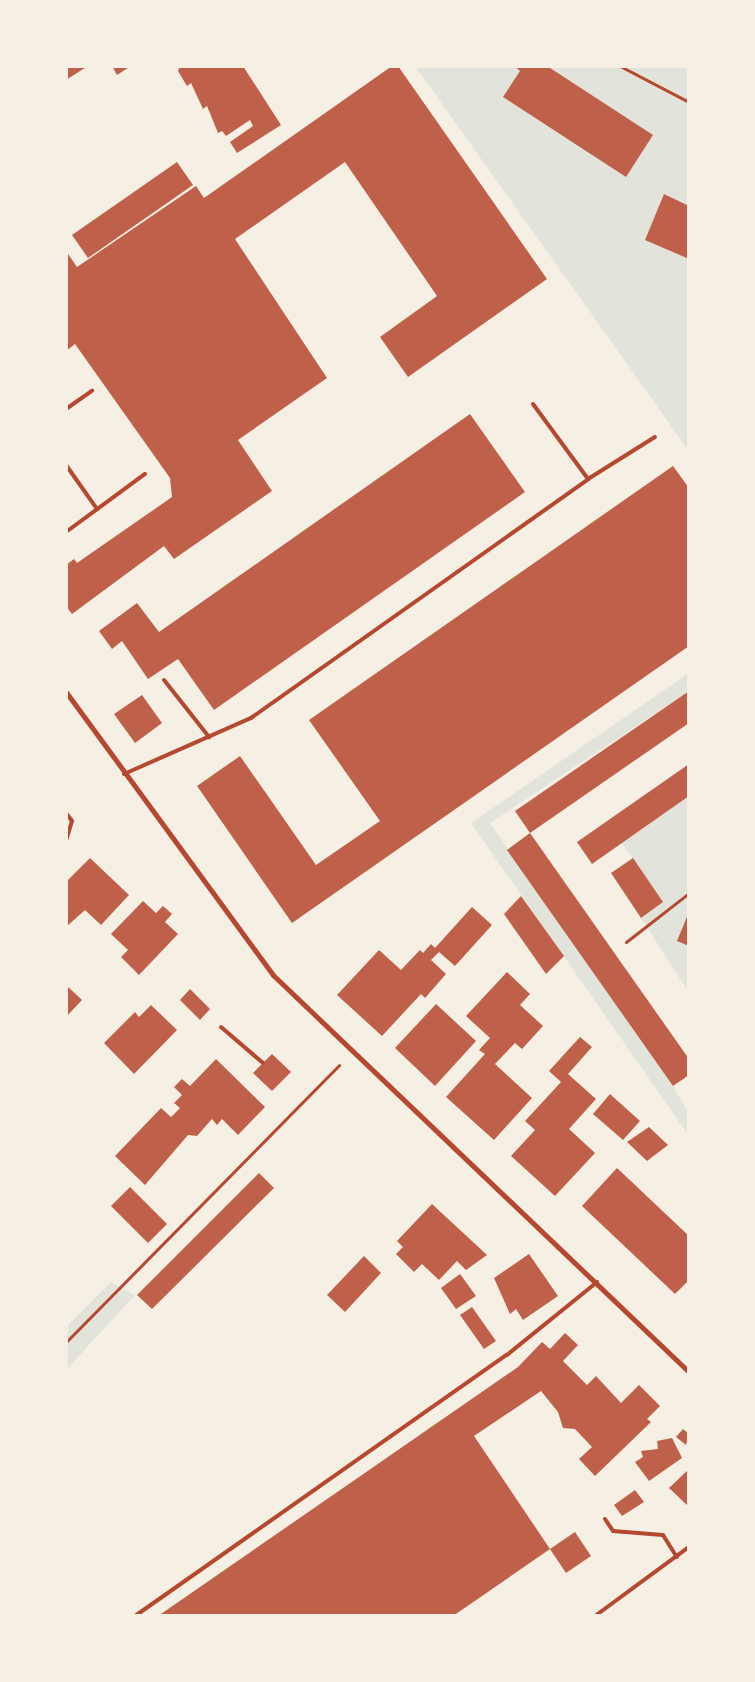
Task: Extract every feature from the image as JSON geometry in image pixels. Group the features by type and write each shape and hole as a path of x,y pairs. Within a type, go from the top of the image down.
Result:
{"street":[{"path":"66,692 124,774 273,975 352,1052 597,1282 689,1372"}],"lane":[{"path":"66,409 92,391"},
{"path":"533,404 588,479"},
{"path":"124,774 250,718 588,479 655,436"},
{"path":"66,465 97,509"},
{"path":"66,532 144,474"},
{"path":"164,680 209,737"},
{"path":"66,813 72,820 66,841"},
{"path":"221,1027 263,1063"},
{"path":"135,1616 507,1355 597,1282"},
{"path":"605,1519 613,1531 662,1535 676,1557"},
{"path":"595,1616 689,1547"}],"path":[{"path":"620,66 689,102"},
{"path":"626,942 689,893"},
{"path":"66,1342 352,1052"}],"shaded area":[{"path":"415,66 689,66 689,451"},
{"path":"689,673 689,691 490,823 673,1086 689,1113 689,1136 471,823"},
{"path":"689,796 689,993 641,918 663,902 622,843"},
{"path":"111,1282 135,1295 66,1370 66,1327"}],"building":[{"path":"66,66 88,66 66,80"},
{"path":"112,66 131,66 117,75"},
{"path":"180,66 243,66 281,125 237,153 230,142 253,126 250,120 226,136 222,131 218,133 207,106 203,109 191,83 187,86 178,71"},
{"path":"392,66 398,66 547,279 408,377 380,337 437,296 345,162 235,239 327,378 238,440 272,491 174,559 164,546 72,614 66,606 66,565 74,559 77,563 172,497 170,478 75,344 66,351 66,251 77,267 196,186 204,198"},
{"path":"514,66 547,66 653,135 626,177 503,97 520,71"},
{"path":"177,162 193,185 88,258 72,235"},
{"path":"664,194 689,206 689,259 645,240"},
{"path":"470,414 525,492 214,710 178,659 148,679 122,641 112,649 99,631 137,603 159,632"},
{"path":"673,466 689,488 689,646 292,923 197,786 240,756 316,865 380,821 309,720"},
{"path":"689,691 689,723 530,833 515,811"},
{"path":"142,695 162,723 135,743 114,714"},
{"path":"689,764 689,796 592,864 577,842"},
{"path":"530,833 689,1059 689,1075 673,1086 507,850"},
{"path":"90,858 129,895 101,925 85,910 66,927 66,882"},
{"path":"633,858 663,902 641,918 611,873"},
{"path":"521,896 564,956 546,974 504,914"},
{"path":"143,901 156,913 163,906 172,914 165,922 178,934 139,975 121,957 128,950 111,934"},
{"path":"472,907 492,925 455,966 439,952 431,960 446,974 425,998 421,994 382,1036 337,995 379,950 401,970 420,950 423,953 431,944 435,948"},
{"path":"689,912 689,946 677,941"},
{"path":"507,972 530,994 520,1005 543,1026 522,1049 515,1043 495,1064 532,1098 494,1140 446,1097 485,1054 479,1050 490,1038 466,1016"},
{"path":"66,985 82,1000 66,1017"},
{"path":"190,989 210,1009 200,1020 180,1000"},
{"path":"436,1004 476,1041 435,1086 395,1048"},
{"path":"151,1005 177,1030 134,1074 104,1043 135,1012 139,1017"},
{"path":"580,1037 592,1047 568,1074 596,1099 569,1129 595,1153 555,1196 511,1156 535,1130 525,1121 561,1082 549,1071"},
{"path":"272,1054 291,1072 272,1091 253,1073"},
{"path":"216,1059 265,1107 238,1135 222,1119 217,1125 212,1119 197,1136 188,1135 145,1185 115,1156 161,1108 171,1117 180,1108 174,1103 182,1095 174,1087 182,1079 190,1086"},
{"path":"610,1094 640,1121 623,1140 593,1114"},
{"path":"649,1127 668,1145 647,1161 627,1142"},
{"path":"617,1168 689,1236 689,1280 675,1294 582,1206"},
{"path":"259,1173 274,1188 152,1309 137,1295"},
{"path":"130,1187 167,1224 148,1243 111,1206"},
{"path":"432,1204 487,1255 466,1270 457,1261 439,1280 422,1264 414,1272 396,1254 403,1247 397,1241"},
{"path":"529,1254 558,1296 523,1320 516,1309 510,1314 494,1278"},
{"path":"364,1256 381,1273 345,1312 327,1295"},
{"path":"460,1274 476,1296 456,1309 441,1288"},
{"path":"472,1307 496,1341 484,1349 460,1315"},
{"path":"565,1333 578,1345 563,1361 587,1385 596,1376 621,1403 639,1385 660,1406 647,1419 651,1422 595,1476 579,1459 592,1447 575,1429 563,1428 558,1412 541,1391 474,1436 550,1549 453,1616 158,1616 518,1367 542,1342 550,1349"},
{"path":"683,1429 689,1434 686,1445 676,1437"},
{"path":"672,1438 682,1458 649,1481 635,1462 643,1457 641,1451 658,1449 657,1441"},
{"path":"689,1469 689,1507 669,1488"},
{"path":"635,1490 644,1502 622,1516 614,1505"},
{"path":"575,1532 591,1556 566,1573 550,1549"}]}
